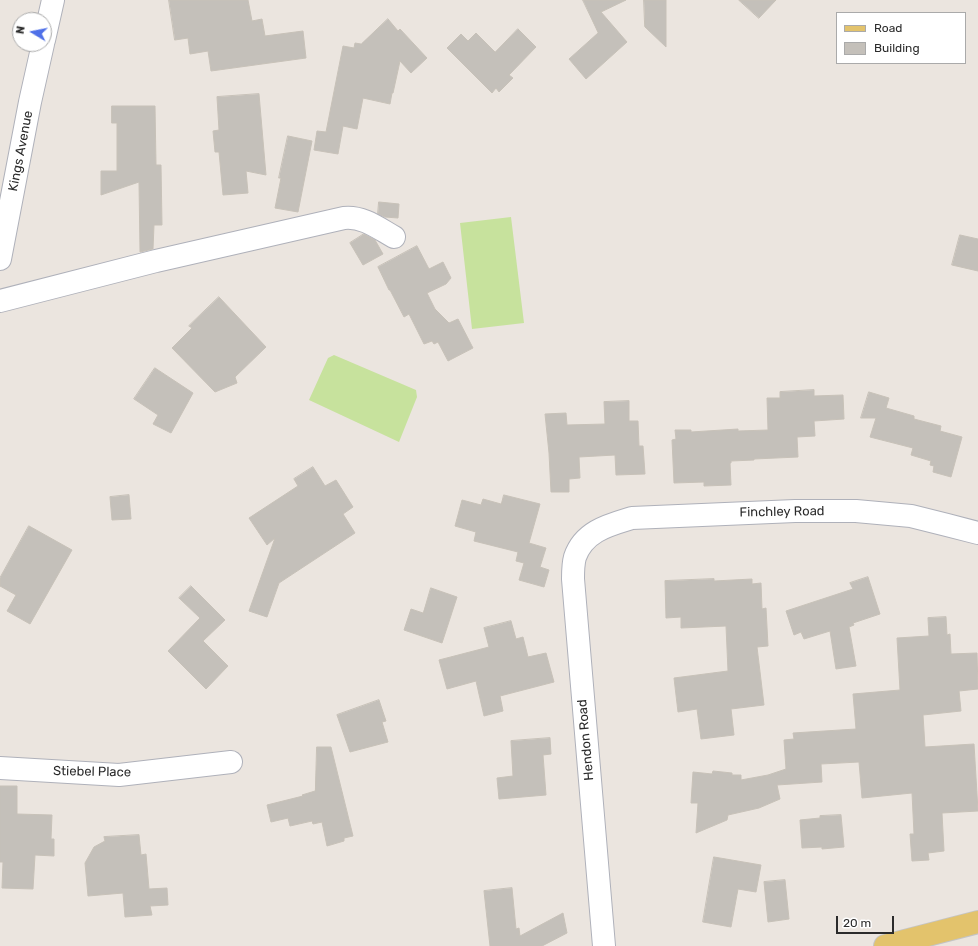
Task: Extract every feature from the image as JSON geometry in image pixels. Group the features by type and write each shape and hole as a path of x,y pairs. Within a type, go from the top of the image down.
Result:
{"main road":[{"path":"895,945 977,925"}],"street":[{"path":"50,12 53,0"},
{"name":"Kings Avenue","path":"0,259 30,102 41,52"},
{"path":"0,301 156,261 344,218 358,219 366,222 394,237"},
{"name":"Finchley Road","path":"588,537 607,525 632,518 796,511 856,511 911,516 978,533"},
{"name":"Hendon Road","path":"588,537 581,546 576,557 573,579 604,946"},
{"name":"Stiebel Place","path":"0,768 119,775 231,762"}],"green space":[{"path":"511,217 524,323 472,329 460,223"},
{"path":"334,355 416,390 417,397 399,442 309,400 328,358"}],"building":[{"path":"169,0 248,0 252,21 262,19 265,36 303,31 306,58 211,71 208,51 190,54 188,38 175,40"},
{"path":"583,0 626,0 601,12 627,42 586,79 569,59 598,33"},
{"path":"644,0 666,0 666,47 645,27"},
{"path":"739,0 776,0 759,18"},
{"path":"388,19 398,31 400,29 427,58 411,73 400,61 390,104 363,98 357,129 343,126 338,154 314,150 317,131 326,132 343,46 354,48 355,43 361,44"},
{"path":"518,29 536,47 509,75 513,78 499,92 496,88 492,93 447,48 461,34 468,41 476,33 495,52"},
{"path":"259,94 266,175 246,171 248,193 223,195 219,152 215,152 213,131 219,130 217,97"},
{"path":"112,106 155,106 156,165 161,165 162,225 154,225 153,249 140,252 139,182 101,195 101,171 117,171 117,123 112,123"},
{"path":"288,136 312,141 298,212 275,208 281,178 279,178"},
{"path":"379,202 399,204 398,218 385,217 378,214"},
{"path":"364,234 375,240 383,254 363,265 350,243"},
{"path":"960,235 978,239 978,271 952,265"},
{"path":"417,246 429,269 443,262 451,278 446,284 427,293 435,309 449,323 458,319 473,348 448,361 438,342 434,344 432,341 424,344 409,314 404,317 378,267"},
{"path":"219,297 266,347 235,377 237,383 215,392 172,348 192,328 189,326"},
{"path":"155,368 193,393 171,433 153,424 158,415 134,399"},
{"path":"814,390 814,396 843,395 844,419 814,421 815,436 797,437 798,457 731,461 731,485 704,486 704,482 674,483 672,440 676,439 675,430 691,430 691,432 738,429 738,431 768,430 767,398 780,398 780,392"},
{"path":"869,392 889,398 886,408 914,416 914,419 941,426 940,431 962,437 951,477 933,472 934,466 930,465 931,461 911,455 913,448 870,437 876,418 861,418"},
{"path":"629,401 629,421 638,421 639,446 643,446 645,474 616,475 615,455 579,457 580,478 569,479 569,492 551,492 545,414 566,413 567,425 605,424 604,402"},
{"path":"313,467 325,486 336,480 353,507 343,514 355,533 279,583 267,617 249,611 275,538 267,545 249,518 298,486 294,479"},
{"path":"129,495 131,519 112,520 110,497"},
{"path":"504,495 540,504 529,543 546,548 540,567 549,570 544,587 519,580 524,563 516,561 518,552 474,541 476,532 455,526 462,500 481,505 483,499 501,504"},
{"path":"29,526 72,550 30,624 7,611 16,595 0,586 0,578"},
{"path":"868,577 880,614 853,623 854,625 849,627 856,666 836,669 830,631 804,639 801,632 794,635 786,611 853,589 850,583"},
{"path":"714,579 714,581 752,579 752,584 761,583 762,609 766,608 768,646 757,647 764,705 731,709 734,735 701,739 697,709 678,712 674,678 728,671 726,626 681,628 681,617 666,618 665,581"},
{"path":"191,586 225,620 203,641 228,666 206,689 168,651 200,618 179,598"},
{"path":"431,588 457,597 442,643 404,630 411,609 423,613"},
{"path":"946,617 947,635 950,634 951,654 977,653 978,689 959,691 961,711 923,715 925,747 974,744 978,811 942,813 944,851 928,853 929,860 912,861 910,834 914,834 912,793 862,798 859,762 821,764 822,782 777,785 780,799 759,808 728,815 727,820 696,833 698,803 691,803 693,772 712,774 713,771 732,773 732,775 741,775 741,780 768,775 786,769 784,740 794,739 793,733 856,729 853,694 900,690 897,638 929,636 928,618"},
{"path":"511,621 516,639 523,637 528,657 546,653 554,682 500,696 503,711 484,716 476,681 447,689 439,660 489,647 484,628"},
{"path":"379,700 386,721 382,722 388,742 350,752 337,715"},
{"path":"550,738 551,754 543,755 546,795 499,799 497,778 513,776 511,741"},
{"path":"317,747 331,747 353,836 344,838 344,841 327,846 322,822 313,824 312,821 290,826 288,818 271,822 267,805 303,796 302,795 315,791"},
{"path":"0,786 17,786 17,814 52,815 51,839 54,839 54,856 35,855 33,889 2,888 3,862 0,862"},
{"path":"841,815 844,847 822,849 822,847 802,848 800,820 820,818 820,816"},
{"path":"139,835 141,855 146,854 149,889 167,888 168,905 150,906 152,915 125,917 123,893 88,896 85,863 94,847 105,841 104,837"},
{"path":"714,857 761,865 756,892 738,889 731,927 703,922"},
{"path":"785,880 789,919 768,922 764,882"},
{"path":"512,888 516,929 519,928 520,936 563,913 567,933 542,946 490,946 484,891"}]}
